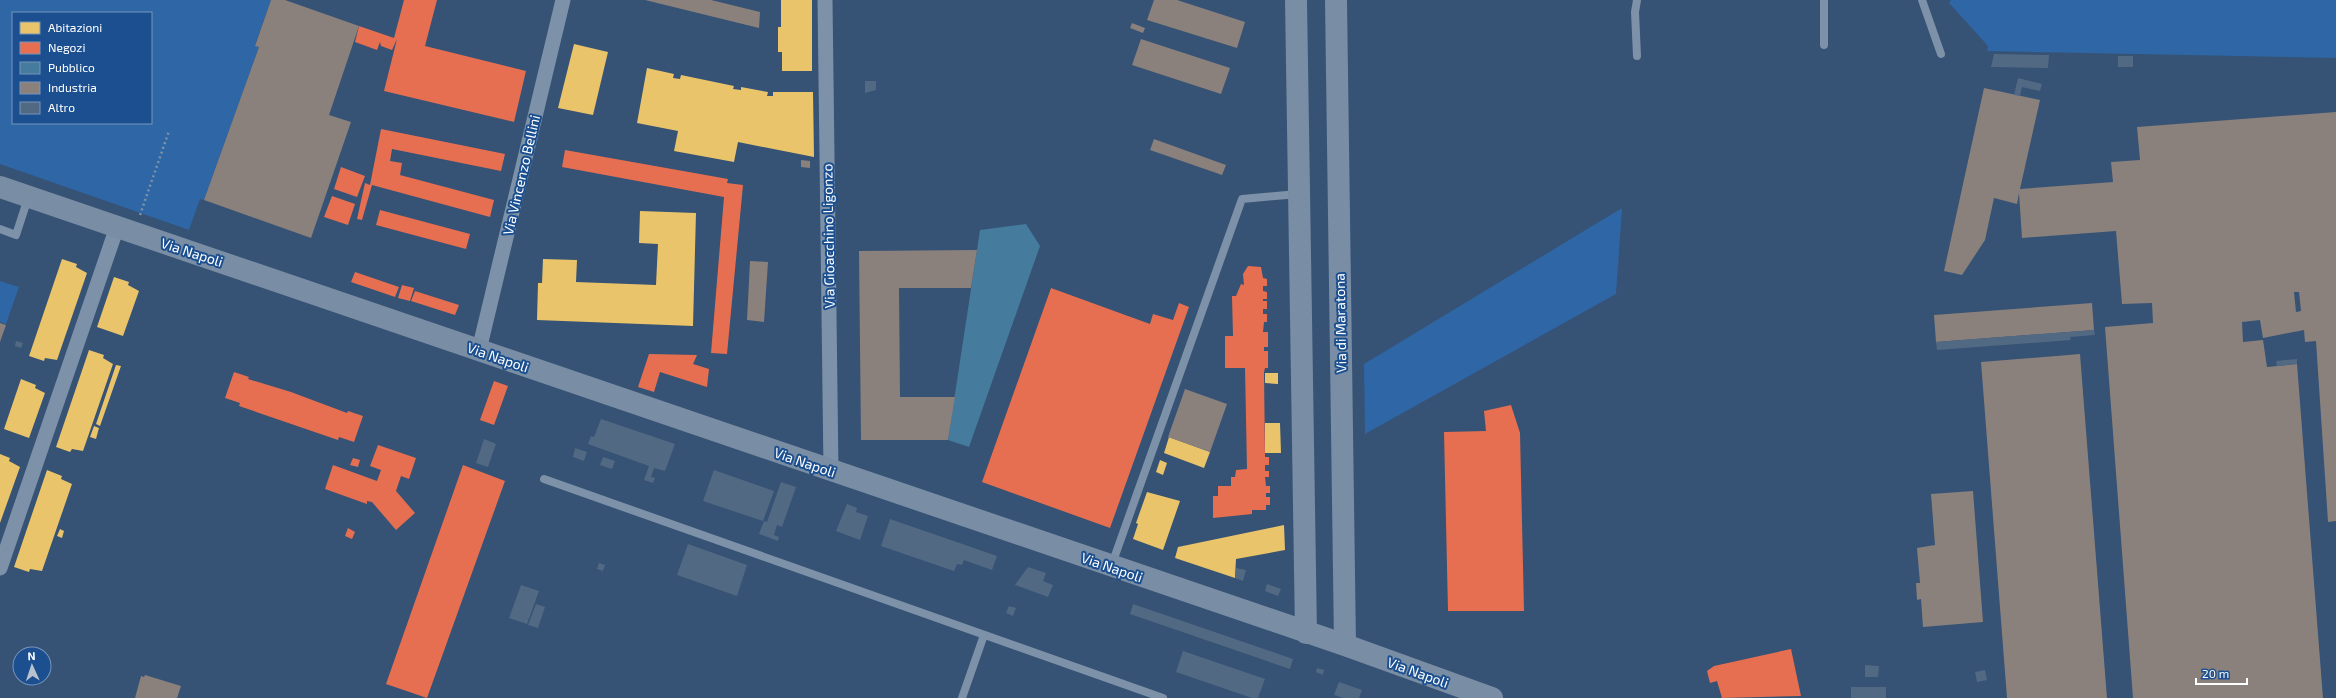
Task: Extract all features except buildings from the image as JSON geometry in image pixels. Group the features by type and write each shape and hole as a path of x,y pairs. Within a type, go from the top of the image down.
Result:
{"main road":[{"path":"1296,0 1301,194 1306,633"},
{"name":"Via di Maratona","path":"1336,0 1345,645"},
{"name":"Via Napoli","path":"0,187 1306,633 1345,645 1482,696"}],"street":[{"name":"Via Vincenzo Bellini","path":"479,350 563,0"},
{"name":"Via Gioacchino Ligonzo","path":"825,0 831,471"},
{"path":"0,568 126,230"}],"lane":[{"path":"1637,0 1635,12 1637,56"},
{"path":"1824,0 1824,45"},
{"path":"1922,0 1940,54"},
{"path":"1111,566 1242,199 1301,194"},
{"path":"0,229 16,235 29,197"},
{"path":"544,479 1163,698"},
{"path":"962,698 984,635"}],"path":[{"path":"126,230 169,131"}],"shaded area":[{"path":"0,0 271,0 255,45 259,47 204,200 200,199 189,230 0,164"},
{"path":"1951,0 2336,0 2336,58 1987,51 1988,46 1949,3"},
{"path":"1622,208 1616,294 1365,434 1364,364"},
{"path":"0,281 19,287 6,324 0,322"}]}
